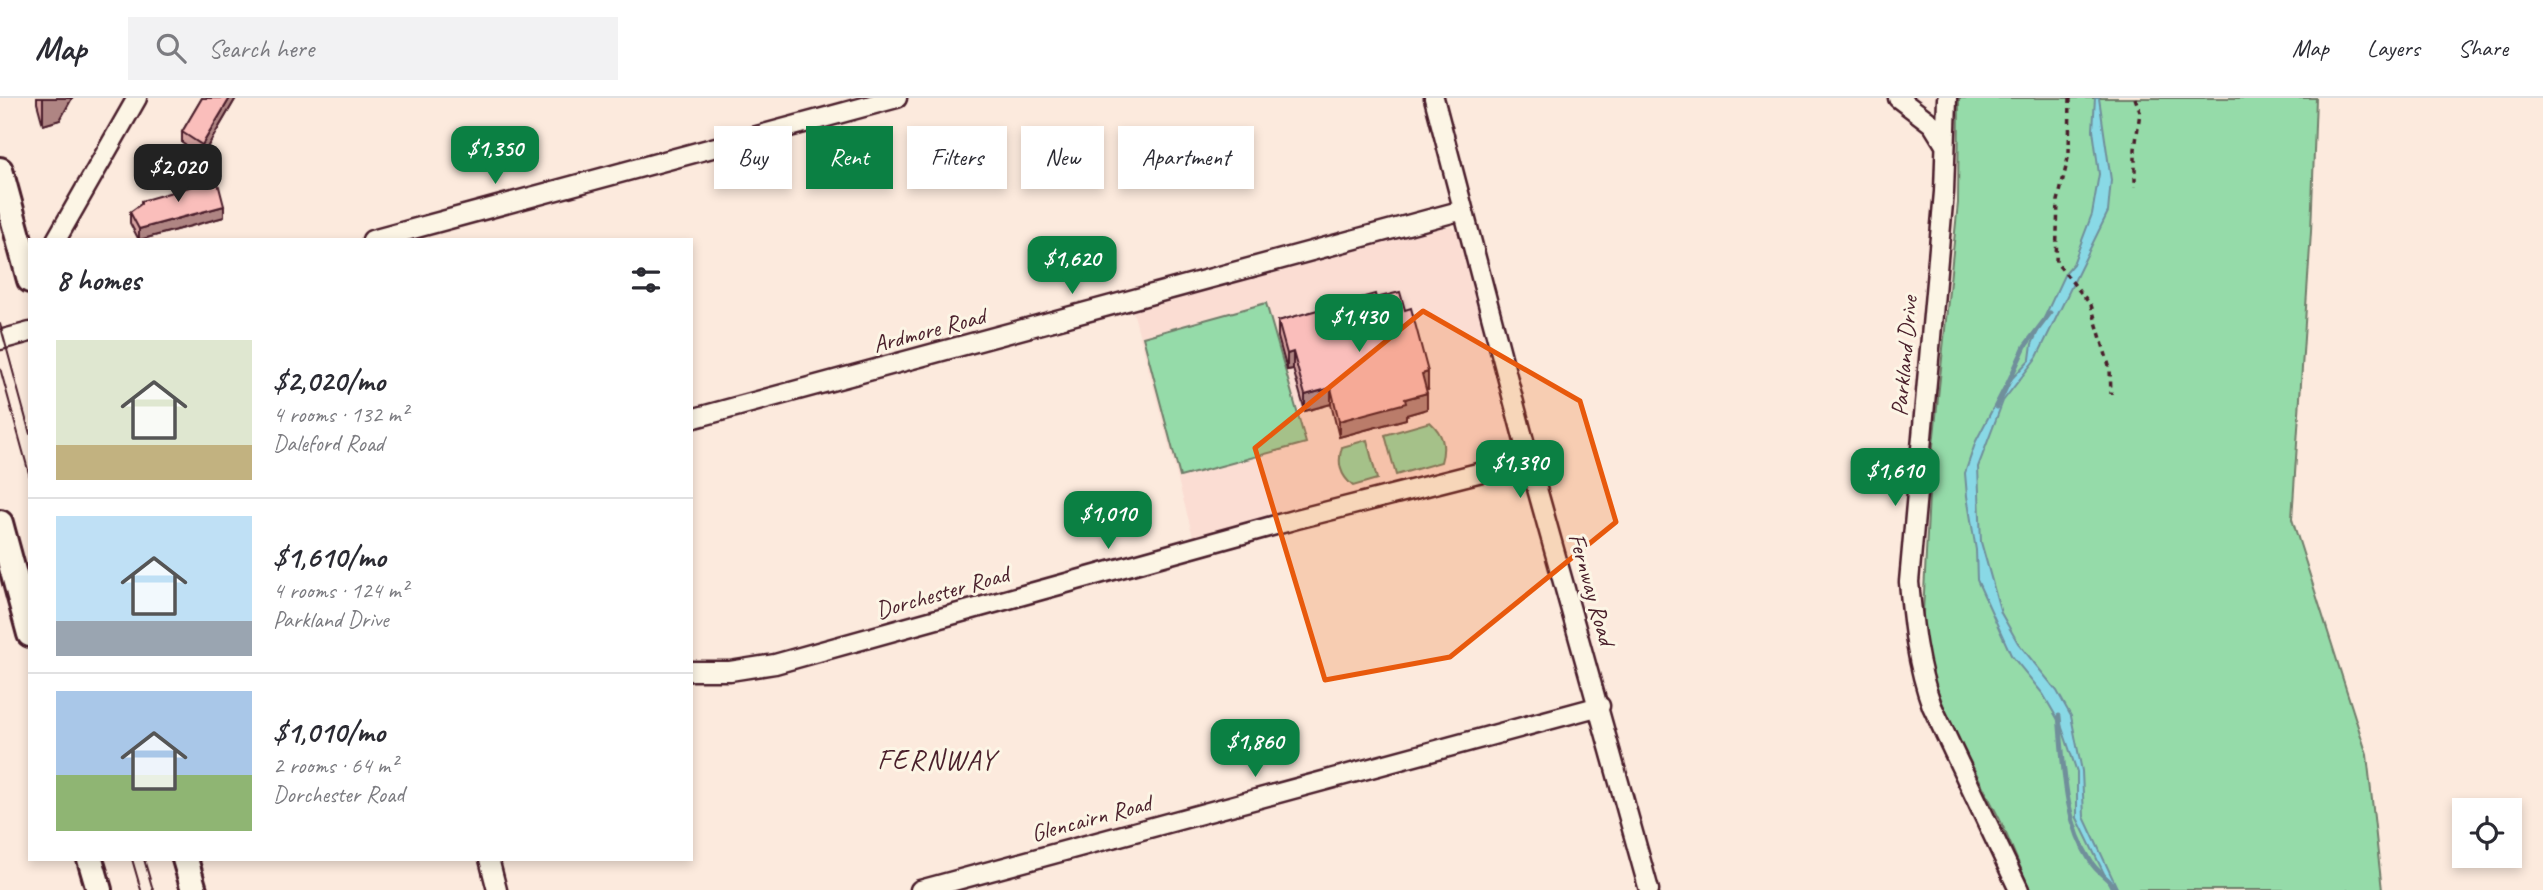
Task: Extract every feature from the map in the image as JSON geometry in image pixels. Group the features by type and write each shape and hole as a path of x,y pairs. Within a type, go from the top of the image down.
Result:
{"main road":[{"path":"0,170 28,266"},
{"path":"0,523 28,627"},
{"path":"91,861 99,890"},
{"path":"186,861 194,890"}],"street":[{"path":"57,238 137,98"},
{"path":"379,238 897,98"},
{"name":"Fernway Road","path":"1434,98 1529,460 1600,706 1648,890"},
{"path":"1898,98 1932,124 1945,145"},
{"name":"Parkland Drive","path":"1947,98 1910,570 1913,637 1921,676 1932,706 2020,890"},
{"name":"Ardmore Road","path":"693,418 1463,210"},
{"path":"0,340 28,333"},
{"name":"Dorchester Road","path":"693,671 730,671 775,664 1297,519 1529,460"},
{"name":"Glencairn Road","path":"920,890 1600,706"},
{"path":"489,861 497,890"}],"path":[{"path":"2070,98 2069,154 2058,201 2056,262 2091,305 2106,353 2110,394"},
{"path":"2135,98 2140,112 2135,149 2135,187"}],"highlighted area":[{"path":"1423,311 1580,401 1616,522 1450,657 1325,680 1255,448"}],"shaded area":[{"path":"1452,227 1459,233 1515,438 1515,448 1508,455 1194,540 1133,311"}],"green space":[{"path":"1959,98 2316,98 2311,232 2292,519 2367,755 2382,890 2030,890 2001,822 1949,720 1935,683 1922,632 1930,475 1958,203"},
{"path":"1266,303 1306,443 1180,477 1143,337"},
{"path":"1430,422 1442,440 1441,462 1396,475 1385,435"},
{"path":"1367,440 1377,479 1353,486 1345,478 1341,468 1342,447"}],"water":[{"path":"2095,98 2099,98 2111,180 2108,212 2037,357 2003,401 1978,467 1981,542 2001,613 2018,643 2057,691 2071,716 2082,771 2084,817 2118,890 2112,890 2077,818 2077,772 2061,725 2043,694 2011,655 1977,580 1976,550 1965,473 1976,441 2004,387 2030,359 2032,344 2065,273 2073,264 2092,214 2099,174 2093,130"}],"building":[{"path":"202,98 230,98 202,145 182,132"},
{"path":"217,179 224,206 139,229 130,212 141,204 141,201"},
{"path":"1400,292 1405,310 1411,308 1428,372 1422,374 1427,393 1405,399 1406,403 1339,421 1331,388 1305,395 1293,352 1287,354 1278,321 1375,294 1376,298"}],"waterway":[{"path":"1997,407 2025,346 2050,313"},
{"path":"2059,716 2066,791 2075,828 2094,866 2116,890"}],"tram line":[{"path":"0,324 28,427"},
{"path":"0,368 28,470"},
{"path":"133,861 141,890"},
{"path":"145,861 153,890"}],"district":[{"name":"FERNWAY","path":"937,759"}]}
